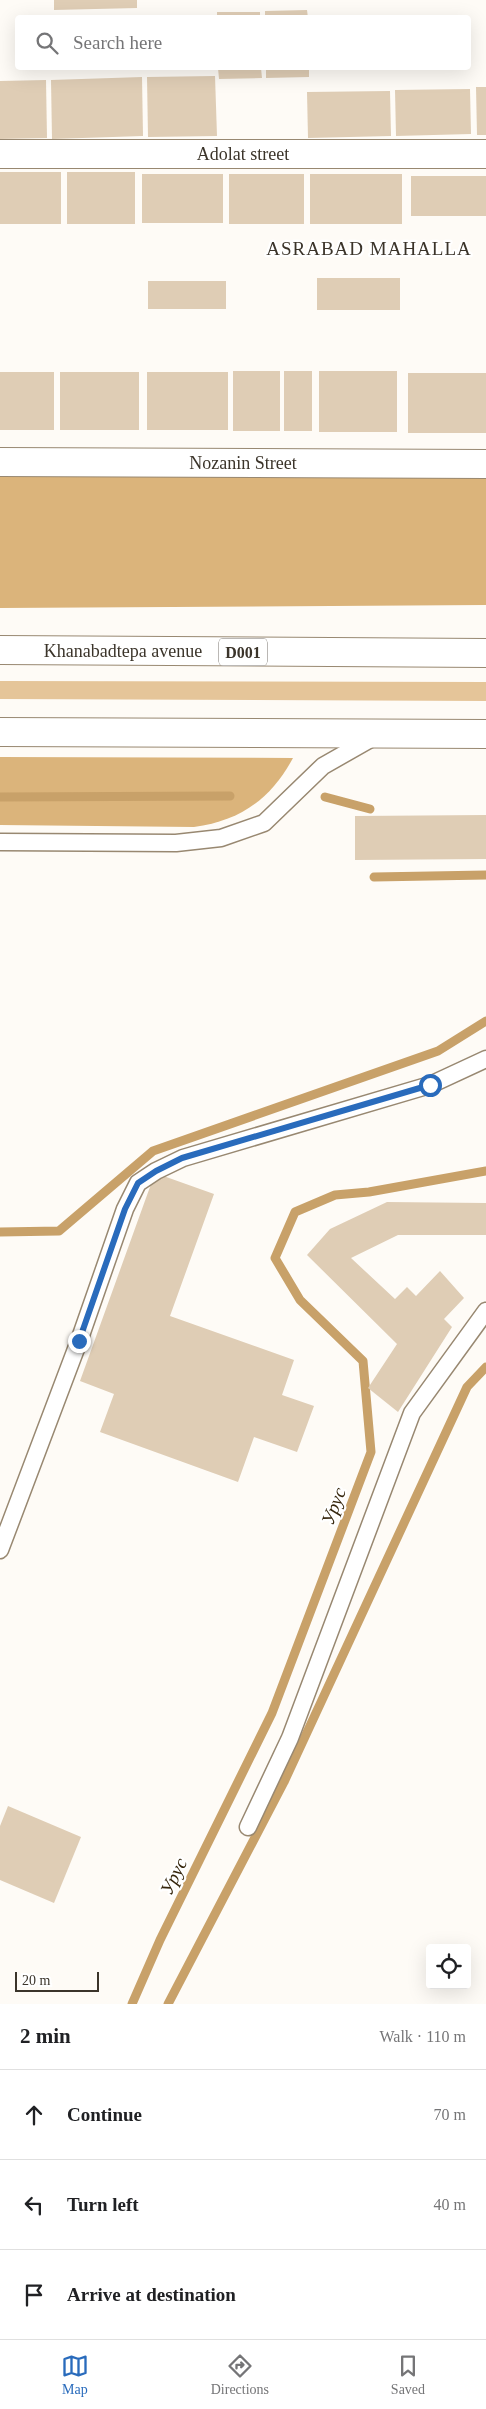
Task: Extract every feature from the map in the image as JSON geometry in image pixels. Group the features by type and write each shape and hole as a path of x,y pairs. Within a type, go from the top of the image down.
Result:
{"main road":[{"name":"Adolat street","path":"0,154 486,154"},
{"name":"Nozanin Street","path":"0,462 486,464"},
{"name":"Khanabadtepa avenue","path":"0,650 486,653"},
{"path":"0,732 486,734"}],"lane":[{"path":"0,842 176,843 221,838 264,823 323,766 381,733"},
{"path":"0,1550 79,1341 125,1209 138,1183 156,1171 182,1158 430,1085 486,1059"},
{"path":"248,1827 290,1738 412,1413 486,1311"}],"shaded area":[{"path":"0,476 486,478 486,605 0,608"},
{"path":"0,681 486,682 486,701 0,699"},
{"path":"0,757 293,758 275,785 253,806 226,819 194,827 0,825"}],"building":[{"path":"54,0 137,0 137,8 54,10"},
{"path":"307,10 308,15 265,15 265,11"},
{"path":"217,12 260,12 260,15 217,15"},
{"path":"218,70 261,70 262,78 219,79"},
{"path":"266,70 309,70 309,77 266,78"},
{"path":"215,76 217,136 148,137 147,77"},
{"path":"142,77 143,136 52,139 51,80"},
{"path":"46,80 47,138 0,139 0,81"},
{"path":"476,87 486,87 486,135 477,135"},
{"path":"470,89 471,134 396,136 395,90"},
{"path":"390,91 391,136 308,138 307,92"},
{"path":"0,172 61,172 61,224 0,224"},
{"path":"67,172 135,172 135,224 67,224"},
{"path":"142,174 223,174 223,223 142,223"},
{"path":"229,174 304,174 304,224 229,224"},
{"path":"310,174 402,174 402,224 310,224"},
{"path":"411,176 486,176 486,216 411,216"},
{"path":"317,278 400,278 400,310 317,310"},
{"path":"148,281 226,281 226,309 148,309"},
{"path":"233,371 280,371 280,431 233,431"},
{"path":"284,371 312,371 312,431 284,431"},
{"path":"319,371 397,371 397,432 319,432"},
{"path":"0,372 54,372 54,430 0,430"},
{"path":"60,372 139,372 139,430 60,430"},
{"path":"147,372 228,372 228,430 147,430"},
{"path":"408,373 486,373 486,433 408,433"},
{"path":"486,815 486,859 355,860 355,816"},
{"path":"155,1173 214,1194 170,1316 294,1360 282,1395 314,1406 297,1452 254,1437 238,1482 100,1432 114,1394 80,1381"},
{"path":"387,1202 486,1203 486,1235 398,1235 351,1258 395,1299 407,1287 416,1296 440,1271 464,1298 444,1319 452,1327 398,1412 368,1388 397,1344 307,1255 330,1229"},
{"path":"8,1806 81,1837 54,1903 0,1880 0,1826"}],"waterway":[{"path":"0,797 230,796"},
{"path":"325,797 370,809"},
{"path":"374,877 486,875"},
{"path":"0,1232 59,1231 153,1151 438,1051 486,1021"},
{"name":"Урус","path":"132,2004 160,1940 272,1713 371,1452 363,1361 300,1300 275,1258 295,1212 335,1195 369,1192 486,1171"},
{"path":"168,2004 284,1782 467,1387 486,1367"}],"district":[{"name":"ASRABAD MAHALLA","path":"369,248"}],"route":[{"path":"79,1341 125,1209 138,1183 156,1171 182,1158 430,1085"}]}
